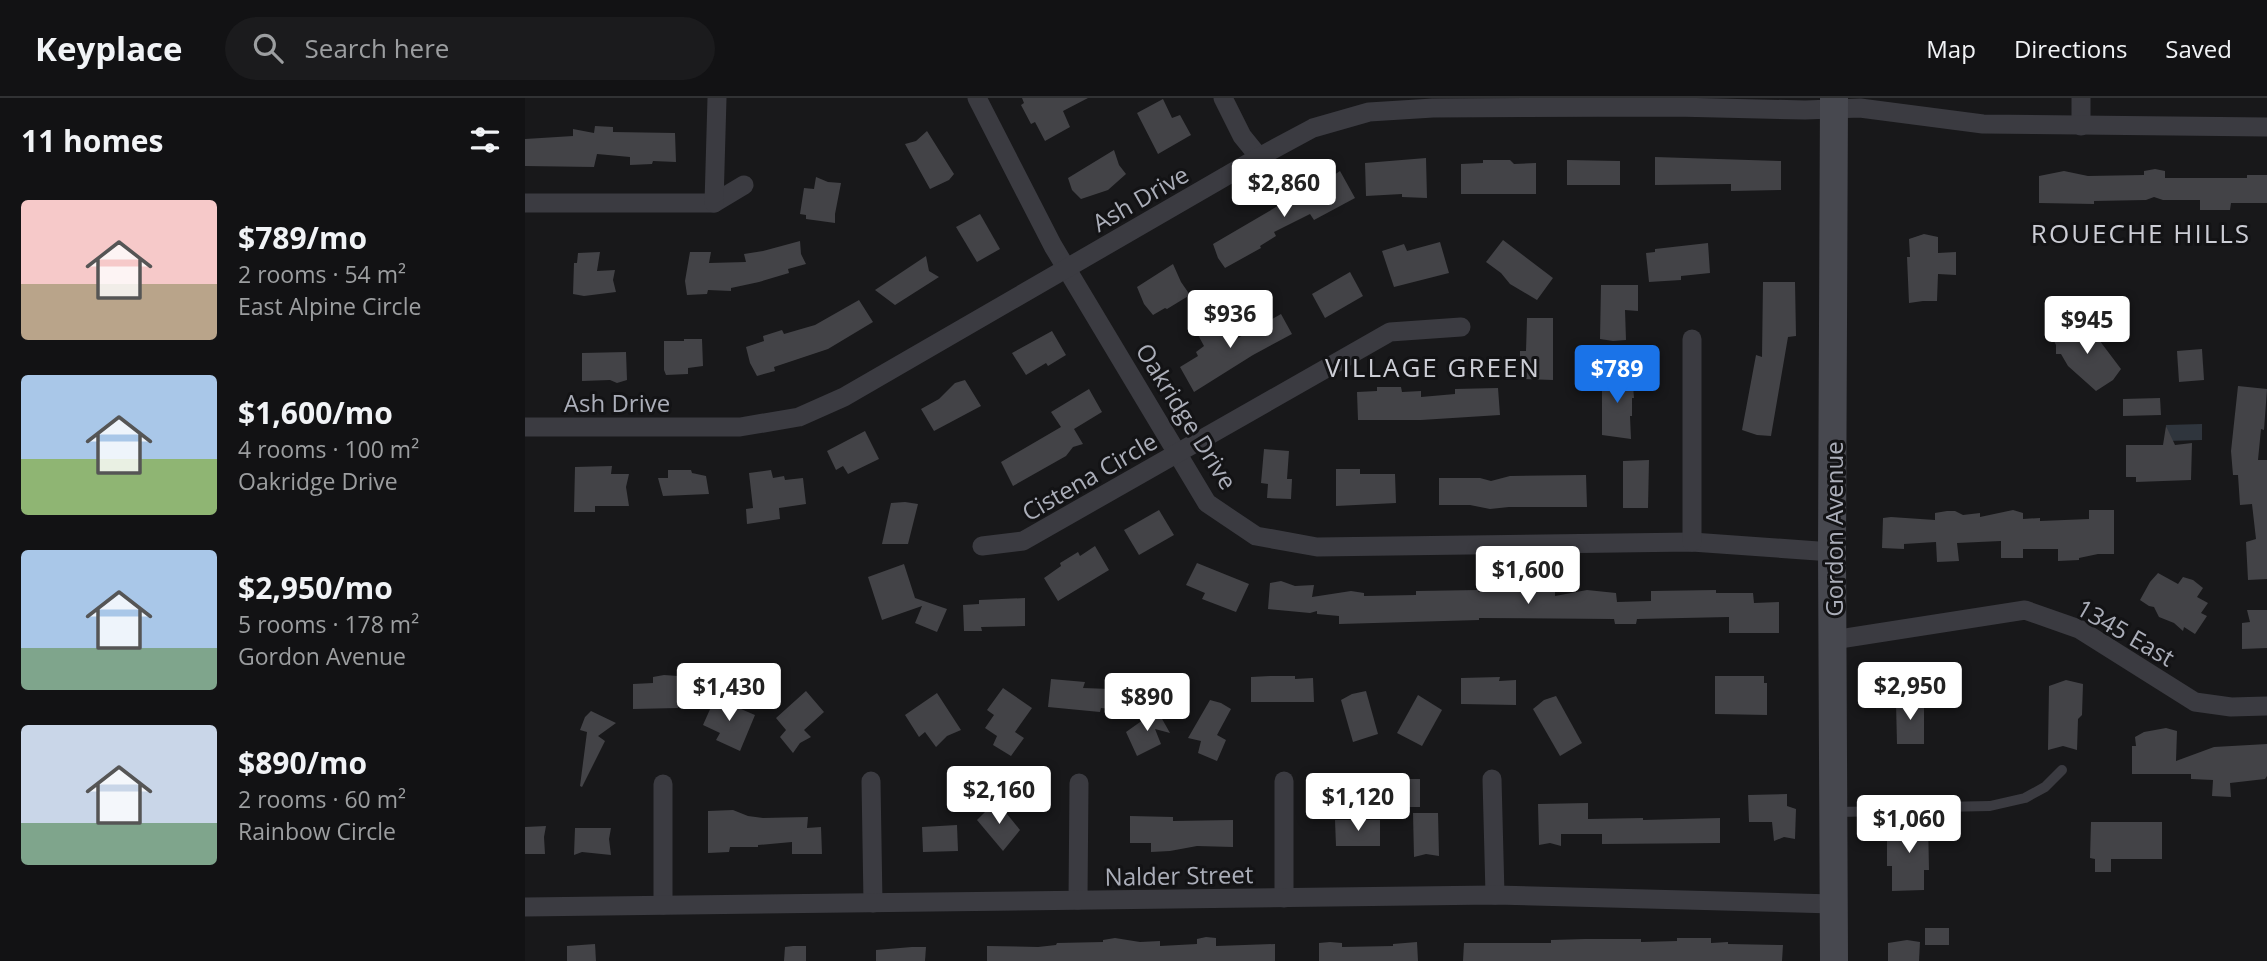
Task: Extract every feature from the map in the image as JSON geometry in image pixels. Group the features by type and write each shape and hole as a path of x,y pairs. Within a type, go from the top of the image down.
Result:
{"main road":[{"name":"Gordon Avenue","path":"1834,103 1834,961"}],"street":[{"path":"714,203 717,98"},
{"name":"Oakridge Drive","path":"977,98 1053,246 1207,503 1256,536 1317,547 1692,542 1832,552"},
{"path":"1223,98 1242,136 1259,156"},
{"path":"2081,98 2081,126"},
{"name":"Ash Drive","path":"525,427 740,427 799,417 844,397 1259,156 1313,128 1369,112 1433,103 1834,103 1983,124 2267,127"},
{"path":"525,202 714,203 744,185"},
{"name":"Cistena Circle","path":"982,546 1023,541 1390,332 1461,327"},
{"path":"1692,339 1692,542"},
{"name":"1345 East","path":"1833,640 2025,610 2080,629 2195,702 2231,707 2267,706"},
{"path":"1492,779 1496,895"},
{"path":"871,781 873,903"},
{"path":"1285,781 1285,898"},
{"path":"1078,900 1079,783"},
{"path":"663,784 663,905"},
{"name":"Nalder Street","path":"525,907 1496,895 1834,904"}],"lane":[{"path":"1833,811 1990,806 2025,798 2045,787 2062,770"}],"shaded area":[{"path":"2202,424 2202,440 2167,441 2166,425"}],"building":[{"path":"1022,98 1088,98 1063,111 1070,127 1045,141 1035,122 1031,124 1021,105 1024,103"},
{"path":"1163,99 1172,118 1180,115 1191,135 1158,154 1137,113"},
{"path":"595,126 613,127 613,132 675,133 676,162 653,161 652,164 630,165 630,157 597,154 594,167 525,166 525,139 573,136 573,129 594,133"},
{"path":"927,131 954,174 949,180 930,189 905,144 916,141"},
{"path":"1114,150 1119,165 1126,174 1108,190 1081,199 1072,190 1068,178"},
{"path":"1655,157 1781,161 1781,190 1731,191 1731,184 1655,185"},
{"path":"1426,158 1427,198 1402,197 1402,194 1366,196 1365,163"},
{"path":"1483,160 1510,160 1514,164 1536,163 1536,194 1461,194 1461,164 1483,163"},
{"path":"1567,160 1620,161 1620,185 1567,185"},
{"path":"1340,171 1355,198 1314,220 1310,214 1274,232 1276,236 1260,246 1261,248 1225,268 1213,244"},
{"path":"2064,171 2088,176 2144,175 2144,171 2165,171 2165,178 2247,178 2247,175 2267,175 2267,203 2231,203 2230,210 2200,210 2200,200 2163,200 2154,197 2146,200 2094,201 2094,204 2039,203 2039,176"},
{"path":"816,177 841,183 835,223 806,219 806,215 800,214 804,188 814,189"},
{"path":"980,214 1000,249 977,262 956,227"},
{"path":"1924,234 1938,237 1938,253 1956,252 1956,275 1938,274 1937,301 1909,303 1909,239"},
{"path":"1503,240 1553,278 1537,300 1510,284 1486,262"},
{"path":"800,241 801,254 806,264 788,269 789,273 731,288 731,291 708,290 707,294 687,295 685,281 690,252 711,252 709,263 746,262 744,254"},
{"path":"1440,242 1449,273 1394,287 1382,251 1404,244 1407,251"},
{"path":"1708,243 1710,273 1681,276 1681,280 1649,282 1646,253 1655,252 1655,249"},
{"path":"600,252 597,271 615,270 613,280 616,292 584,296 573,294 574,263 577,263 578,253"},
{"path":"926,256 929,271 939,277 895,305 875,290"},
{"path":"1173,264 1190,295 1153,315 1144,304 1137,287"},
{"path":"1350,272 1363,296 1325,318 1312,294"},
{"path":"1763,282 1795,282 1796,336 1788,337 1771,436 1742,430 1756,355 1762,357"},
{"path":"1601,285 1638,285 1638,311 1625,310 1626,340 1600,339"},
{"path":"859,300 873,322 828,349 774,367 775,371 757,376 746,347 764,341 763,336 782,330 784,334 815,325"},
{"path":"1281,314 1292,334 1194,392 1180,367 1198,356 1196,352 1204,346 1197,333 1216,321 1229,343"},
{"path":"1527,318 1553,318 1553,380 1520,379 1520,351 1526,351"},
{"path":"2084,320 2121,369 2113,380 2096,391 2068,366 2061,354 2056,354 2054,341"},
{"path":"1052,331 1066,355 1026,375 1012,353"},
{"path":"702,339 703,366 688,368 688,374 666,375 664,341"},
{"path":"2202,349 2204,380 2179,382 2177,351"},
{"path":"626,352 627,380 617,383 610,380 582,381 582,353"},
{"path":"1602,373 1632,373 1634,398 1630,416 1631,439 1602,435"},
{"path":"965,380 981,406 934,431 921,409 939,399 955,383"},
{"path":"2238,386 2267,389 2264,430 2261,429 2258,460 2267,460 2267,579 2248,580 2246,542 2256,539 2252,504 2240,505 2238,475 2233,475 2231,451"},
{"path":"1377,387 1401,387 1402,392 1421,391 1421,397 1455,394 1455,389 1498,388 1500,415 1421,420 1358,420 1357,392 1377,391"},
{"path":"1089,389 1102,412 1074,429 1083,444 1073,447 1066,456 1013,486 1001,462 1061,427 1051,412"},
{"path":"2160,398 2161,415 2123,416 2123,399"},
{"path":"2166,426 2175,445 2192,443 2191,480 2136,482 2136,477 2126,477 2126,445 2163,445"},
{"path":"865,431 879,459 848,474 843,466 836,470 827,451"},
{"path":"1264,449 1289,451 1287,479 1292,479 1291,499 1267,498 1268,484 1261,483"},
{"path":"1649,460 1648,508 1623,508 1623,461"},
{"path":"612,466 611,474 629,474 626,487 629,506 595,506 595,512 574,512 575,467"},
{"path":"1336,469 1360,469 1360,474 1395,474 1396,503 1336,506"},
{"path":"668,470 691,470 692,473 706,476 709,494 663,496 658,478 668,478"},
{"path":"771,470 773,478 803,478 806,504 779,508 780,519 747,524 746,509 753,508 749,473"},
{"path":"1586,475 1587,507 1490,509 1470,505 1439,505 1439,478 1480,478 1491,481 1510,476"},
{"path":"891,503 918,504 908,544 882,544"},
{"path":"1159,510 1174,535 1139,555 1124,530"},
{"path":"2013,510 2023,513 2023,519 2040,518 2040,521 2089,519 2089,510 2114,510 2114,554 2058,561 2058,549 2023,549 2023,558 2001,558 2001,541 1957,543 1959,561 1937,562 1936,542 1904,544 1904,549 1882,548 1883,518 1935,520 1935,513 1947,511 1963,515 1980,513 1980,517"},
{"path":"1095,546 1109,570 1058,601 1044,578 1061,566 1060,563 1078,552 1080,556"},
{"path":"1197,563 1249,584 1236,612 1202,599 1205,593 1186,585"},
{"path":"904,564 915,598 947,609 937,632 915,623 922,606 882,620 868,577"},
{"path":"2158,573 2178,584 2183,577 2193,580 2203,588 2197,597 2208,603 2201,613 2207,616 2195,634 2184,627 2183,631 2174,623 2159,617 2154,607 2140,600"},
{"path":"1281,581 1295,586 1314,585 1312,597 1351,591 1364,593 1364,596 1416,595 1416,591 1479,590 1478,592 1523,587 1555,590 1555,596 1587,590 1616,593 1617,602 1651,601 1651,591 1716,590 1716,593 1753,593 1754,603 1779,602 1779,633 1729,633 1729,617 1637,619 1636,624 1615,624 1614,619 1479,618 1339,624 1339,616 1317,614 1317,611 1310,613 1268,609 1270,583"},
{"path":"1025,598 1025,626 981,627 982,631 964,631 963,605 979,604 979,600"},
{"path":"2247,610 2267,610 2267,648 2242,649 2242,623 2250,622"},
{"path":"678,676 678,708 633,709 633,684 653,683 653,677"},
{"path":"1715,676 1764,676 1764,683 1767,683 1767,715 1715,714"},
{"path":"1251,677 1313,678 1314,702 1251,702"},
{"path":"1500,677 1499,681 1516,680 1516,705 1461,704 1461,678"},
{"path":"1051,679 1085,682 1083,688 1110,689 1110,709 1101,708 1100,712 1048,707"},
{"path":"2066,680 2083,684 2077,750 2063,746 2048,750 2049,686"},
{"path":"1003,688 1032,708 1015,732 1024,738 1011,756 993,745 997,736 985,728 994,715 987,710"},
{"path":"1142,690 1154,710 1114,709"},
{"path":"806,691 824,712 804,730 811,737 800,743 793,753 780,737 786,730 776,718"},
{"path":"1366,691 1378,734 1353,742 1341,700"},
{"path":"937,693 961,730 947,736 936,747 925,732 919,737 905,715"},
{"path":"1418,695 1442,710 1422,746 1397,733"},
{"path":"1556,696 1582,743 1560,756 1533,709 1544,700"},
{"path":"715,698 755,715 740,751 716,740 720,733 703,725"},
{"path":"1910,698 1924,702 1924,744 1897,744 1896,702"},
{"path":"1210,700 1231,709 1217,735 1226,740 1217,761 1198,753 1201,741 1188,738"},
{"path":"1157,710 1170,733 1155,729 1161,744 1137,756 1126,732"},
{"path":"591,711 616,723 598,736 605,741 582,787 587,732 580,730 585,717"},
{"path":"2166,728 2177,731 2176,761 2214,747 2267,744 2267,776 2265,779 2230,783 2231,797 2212,796 2213,780 2191,779 2191,774 2132,774 2132,746 2136,746 2135,737 2144,732"},
{"path":"1390,779 1420,779 1420,807 1389,807"},
{"path":"1787,794 1787,806 1796,809 1795,839 1784,837 1774,841 1772,822 1749,822 1748,795"},
{"path":"998,803 1020,830 1003,851 977,820"},
{"path":"1588,803 1588,819 1720,818 1720,843 1602,844 1602,834 1561,834 1561,846 1550,843 1539,845 1538,804"},
{"path":"733,810 763,818 808,817 807,828 821,827 822,854 792,854 792,842 758,847 730,847 729,852 708,853 708,811"},
{"path":"1413,813 1438,813 1439,856 1426,854 1414,857"},
{"path":"1130,816 1173,817 1173,821 1233,820 1233,847 1197,846 1151,852 1151,843 1130,843"},
{"path":"1335,820 1380,820 1380,846 1336,846"},
{"path":"1928,821 1929,870 1924,870 1924,890 1892,891 1892,866 1887,866 1887,841 1892,840 1891,822"},
{"path":"2091,822 2162,822 2162,859 2111,859 2111,872 2095,872 2095,859 2090,858"},
{"path":"957,825 958,851 923,852 922,827"},
{"path":"546,826 545,854 525,854 525,827"},
{"path":"575,828 611,828 611,855 582,852 574,855"},
{"path":"1925,928 1949,928 1949,945 1925,945"},
{"path":"1115,938 1140,942 1160,941 1160,946 1197,944 1197,939 1216,938 1216,946 1275,944 1275,961 987,961 987,946 1038,947 1057,943 1103,942"},
{"path":"1677,938 1711,938 1711,943 1783,945 1782,961 1463,961 1464,943 1551,943 1551,940 1585,939 1641,939 1641,942 1677,941"},
{"path":"1907,940 1920,942 1919,961 1888,961 1888,943"},
{"path":"1417,942 1418,961 1319,961 1319,943 1342,943 1342,947 1393,946"},
{"path":"595,944 596,961 567,961 567,946"},
{"path":"806,946 806,961 784,961 785,947"},
{"path":"926,947 925,961 876,961 876,950"}],"district":[{"name":"ROUECHE HILLS","path":"2141,233"},
{"name":"VILLAGE GREEN","path":"1433,367"}]}
